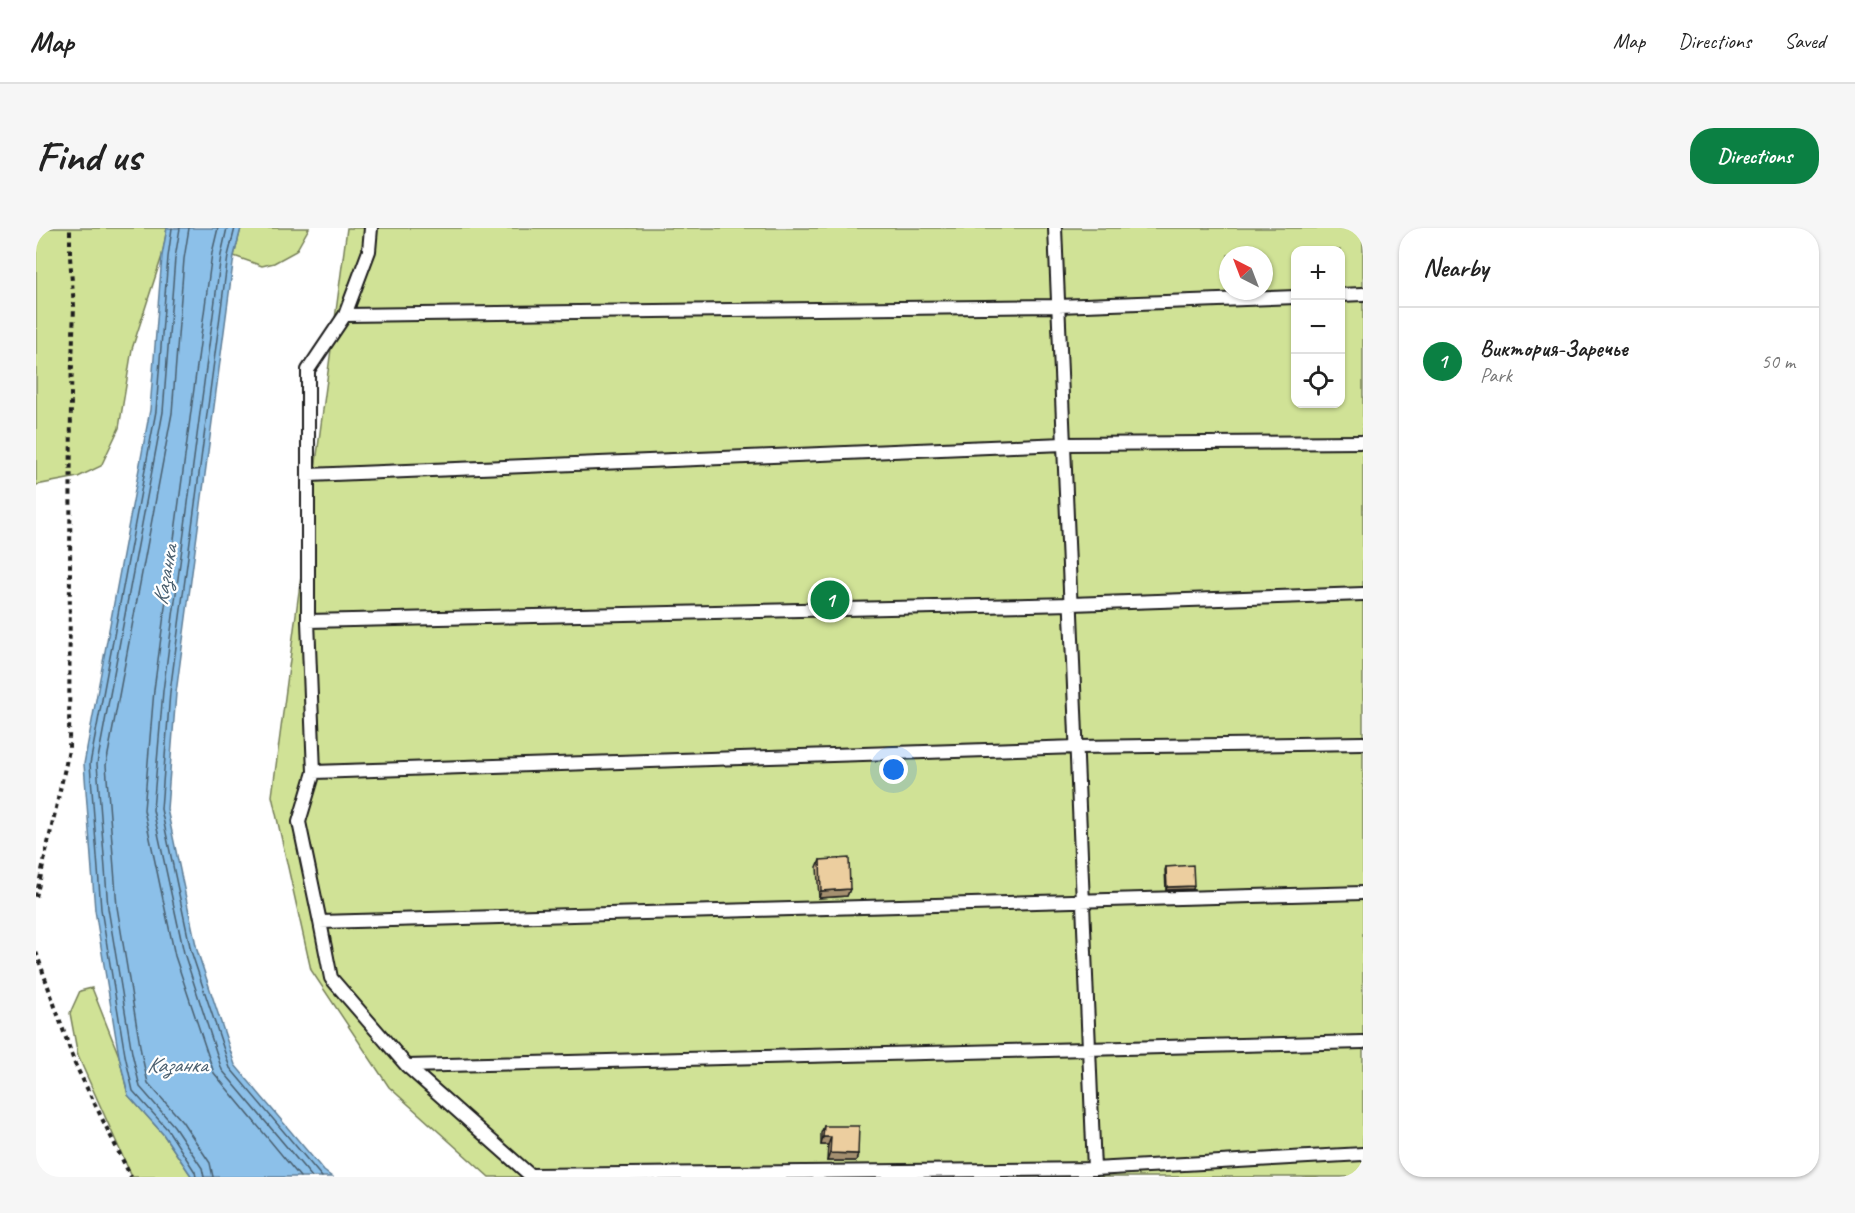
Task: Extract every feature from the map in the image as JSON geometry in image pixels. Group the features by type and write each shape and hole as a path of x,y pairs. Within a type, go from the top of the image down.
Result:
{"lane":[{"path":"371,228 369,251 345,315 308,370 308,621 314,772 299,822 331,978 407,1066 530,1175 1094,1169 1363,1154"},
{"path":"1055,228 1094,1169"},
{"path":"1345,295 1363,294"},
{"path":"345,315 1058,306 1291,297"},
{"path":"309,476 1064,444 1363,442"},
{"path":"308,621 1071,604 1363,594"},
{"path":"314,772 1077,747 1363,744"},
{"path":"320,922 1083,902 1363,892"},
{"path":"407,1066 1363,1042"}],"path":[{"path":"36,897 69,750 71,393 74,306 70,228"},
{"path":"36,952 75,1064 130,1177"}],"green space":[{"path":"36,228 167,228 162,256 132,349 119,428 101,466 78,477 36,485"},
{"path":"241,228 309,228 296,251 274,263 262,266 234,256"},
{"path":"347,228 1363,228 1363,1177 489,1177 389,1087 311,970 272,796"},
{"path":"92,988 119,1056 128,1095 163,1134 192,1177 132,1177 78,1056 70,1013 80,991"}],"water":[{"name":"Казанка","path":"167,228 241,228 234,256 176,693 167,809 197,950 235,1065 324,1171 332,1177 192,1177 163,1134 128,1095 119,1056 95,910 84,764 150,410 162,256"}],"building":[{"path":"849,858 850,889 821,891 820,860"},
{"path":"1193,865 1194,886 1167,887 1166,867"},
{"path":"824,1126 859,1126 858,1154 830,1153 831,1137 823,1137"}],"place":[{"name":"Виктория-Заречье","path":"830,600"}]}
